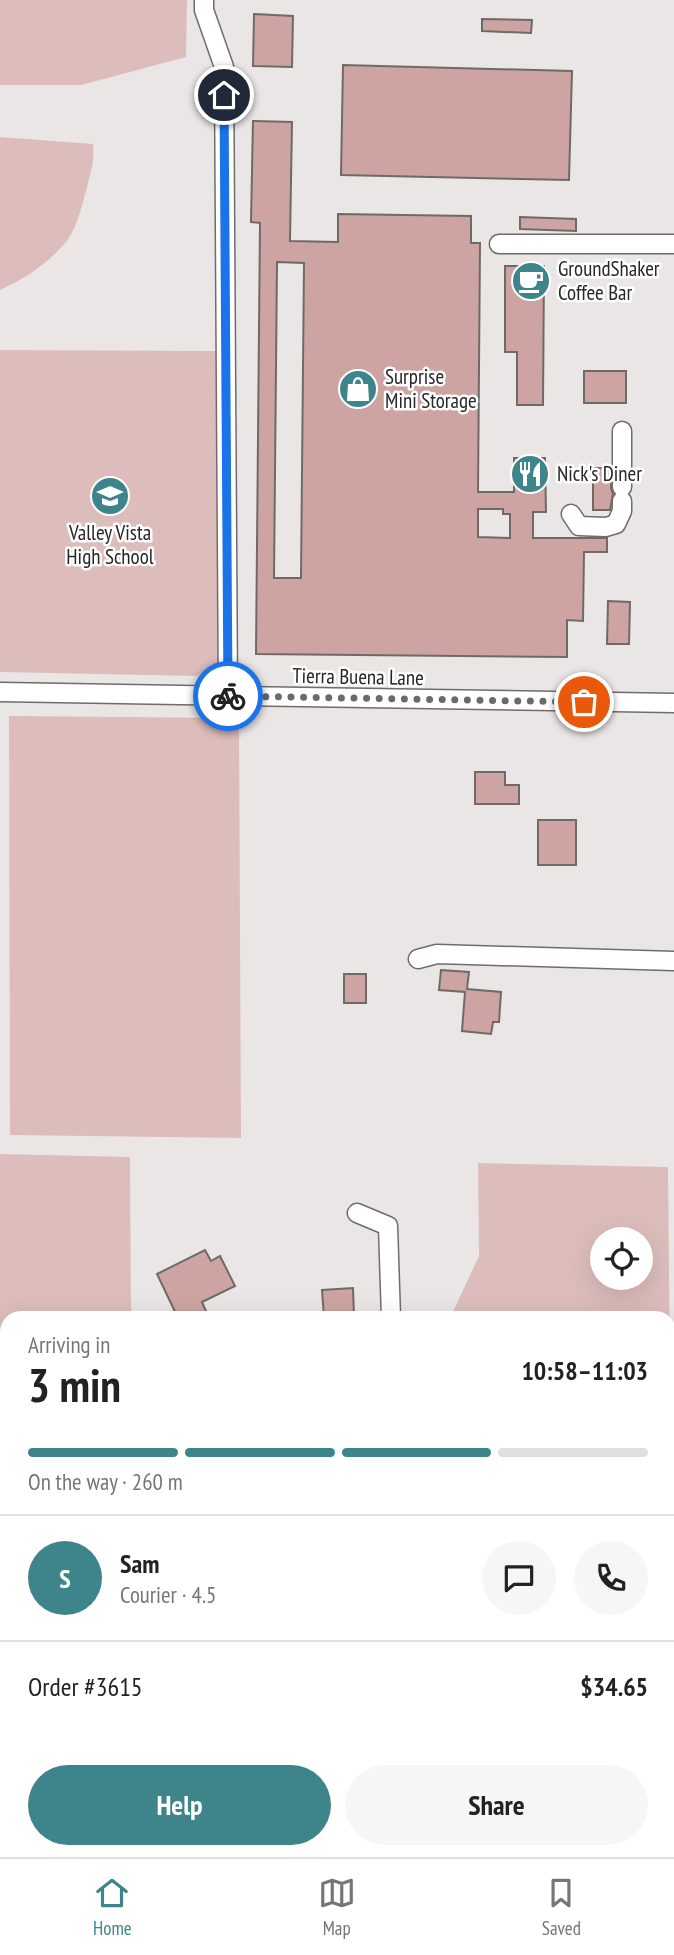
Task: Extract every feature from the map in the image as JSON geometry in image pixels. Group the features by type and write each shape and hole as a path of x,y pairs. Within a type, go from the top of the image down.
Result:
{"street":[{"path":"204,0 204,10 223,67 228,698"},
{"path":"499,244 674,244"},
{"path":"571,514 579,526 606,527 616,524 622,511 622,431"},
{"name":"Tierra Buena Lane","path":"0,692 674,704"},
{"path":"418,959 437,954 674,961"},
{"path":"356,1213 388,1226 391,1311"}],"shaded area":[{"path":"0,0 187,0 186,57 81,85 0,85"},
{"path":"0,137 93,144 93,150 83,201 70,236 44,263 27,276 0,290"},
{"path":"0,350 216,351 218,667 211,667 197,676 0,672"},
{"path":"9,716 239,718 241,1138 10,1135"},
{"path":"0,1154 130,1157 131,1311 0,1311"},
{"path":"478,1163 668,1167 669,1311 453,1311 479,1256"}],"building":[{"path":"254,14 293,16 292,67 253,66"},
{"path":"482,19 532,20 531,33 482,31"},
{"path":"343,65 572,71 569,180 341,175"},
{"path":"253,121 292,122 290,241 338,242 338,214 471,216 471,243 480,243 478,492 514,492 514,458 545,458 546,512 533,512 533,538 607,538 607,552 584,552 583,621 567,620 567,657 256,654 260,223 251,222","holes":["277,262 304,263 301,578 274,578","478,509 503,509 503,514 510,514 510,538 478,537"]},
{"path":"520,217 576,219 576,231 520,229"},
{"path":"505,266 544,266 543,405 517,405 517,352 505,352"},
{"path":"584,371 626,371 626,403 584,403"},
{"path":"593,468 611,468 613,494 610,510 593,510"},
{"path":"608,601 630,602 629,644 607,644"},
{"path":"475,772 505,772 505,785 519,785 519,804 475,804"},
{"path":"538,820 576,820 576,865 538,865"},
{"path":"441,970 469,972 467,989 501,992 499,1022 493,1022 491,1034 462,1031 465,992 439,990"},
{"path":"344,974 366,974 366,1003 344,1003"},
{"path":"205,1250 211,1261 220,1256 235,1286 202,1302 206,1311 175,1311 157,1274"},
{"path":"353,1288 354,1311 324,1311 322,1290"}],"way so far":[{"path":"228,696 584,702"}],"place":[{"name":"GroundShaker Coffee Bar","path":"531,281"},
{"name":"Surprise Mini Storage","path":"358,389"},
{"name":"Nick's Diner","path":"530,474"},
{"name":"Valley Vista High School","path":"110,496"}],"route":[{"path":"224,95 228,696"}]}
